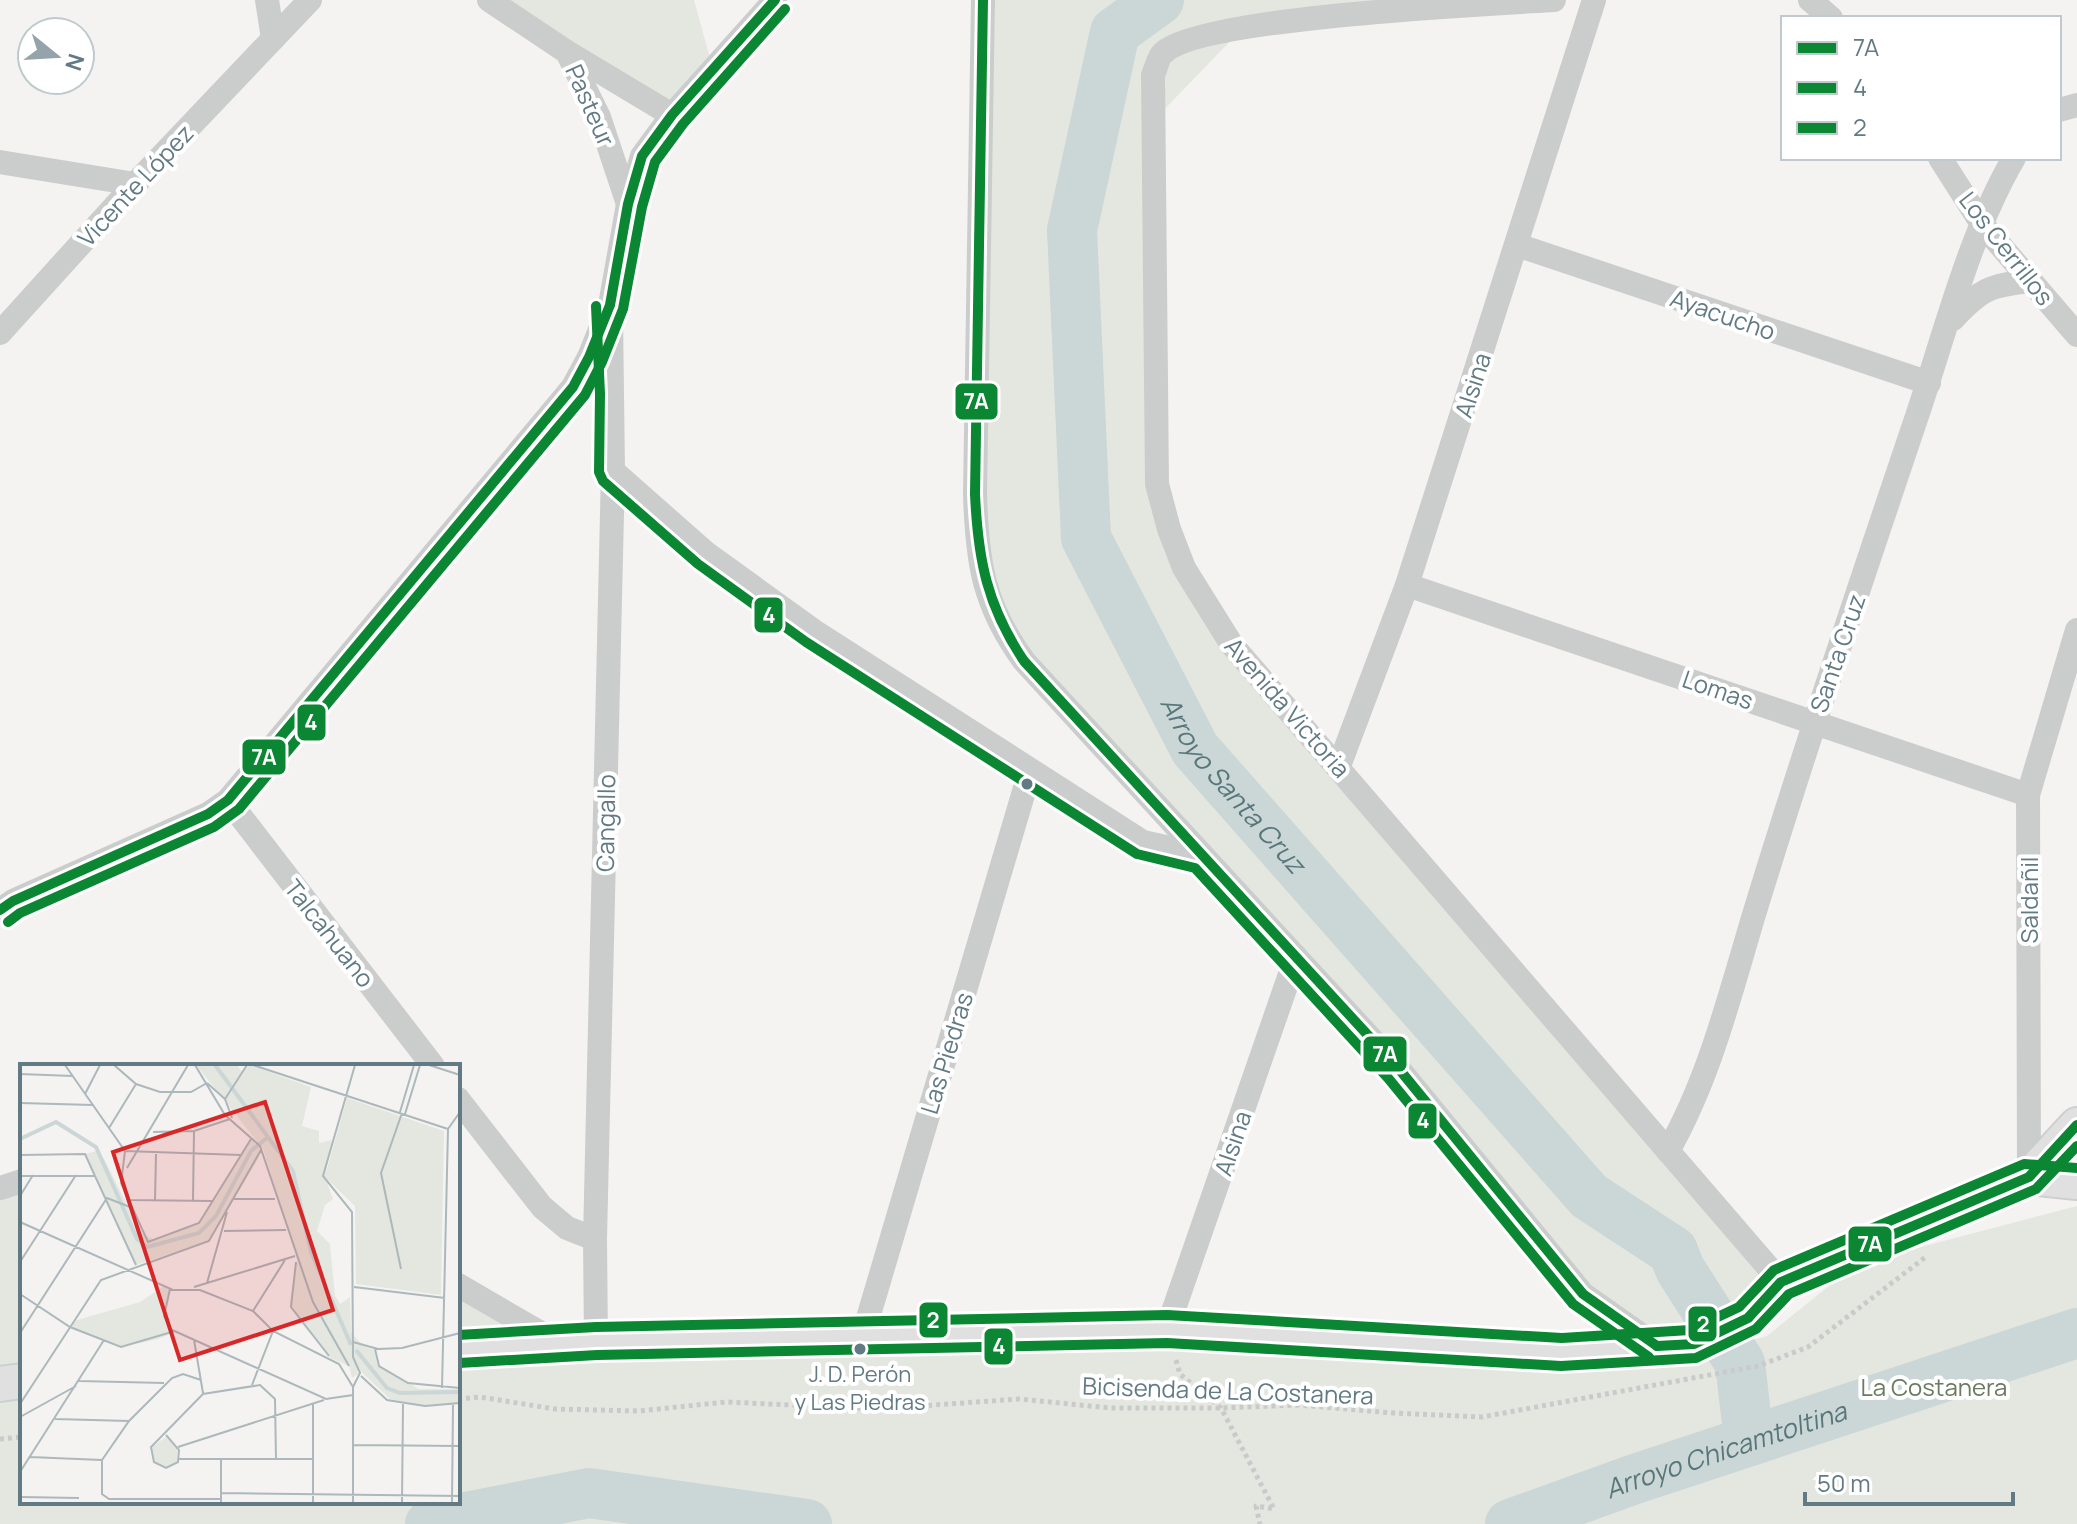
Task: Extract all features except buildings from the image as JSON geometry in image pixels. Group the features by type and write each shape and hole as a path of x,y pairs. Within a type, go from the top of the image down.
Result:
{"street":[{"path":"267,0 273,39"},
{"name":"Vicente López","path":"0,333 135,184 310,0"},
{"name":"Pasteur","path":"489,0 567,52 672,115"},
{"path":"0,910 13,901 208,814 228,800 573,387 610,305 628,204 642,156 672,115 775,0"},
{"path":"983,0 975,494 977,547 991,606 1024,661 1399,1069 1583,1294 1657,1346"},
{"name":"Avenida Victoria","path":"1554,0 1471,4 1244,27 1180,43 1161,53 1153,75 1157,484 1184,568 1232,645 1781,1282"},
{"name":"Alsina","path":"1339,766 1407,585 1594,0"},
{"path":"1810,0 1829,16"},
{"name":"Pasteur","path":"567,52 604,131 628,204"},
{"name":"Los Cerrillos","path":"1941,160 1982,224 2077,335"},
{"name":"Santa Cruz","path":"1668,1151 1686,1119 1709,1060 1814,721 1948,324 1982,224 2013,160"},
{"path":"0,162 135,184"},
{"name":"Ayacucho","path":"1517,245 1929,383"},
{"path":"1948,324 1975,296 1989,288 2031,281"},
{"name":"Cangallo","path":"596,1341 595,1239 613,471 610,305"},
{"path":"613,471 706,553 802,623 1143,842 1202,855"},
{"name":"Lomas","path":"1407,585 2028,795"},
{"name":"Saldañil","path":"2029,1177 2028,795 2077,630"},
{"name":"Las Piedras","path":"863,1335 1030,771"},
{"name":"Talcahuano","path":"228,800 431,1064"},
{"name":"Alsina","path":"1167,1329 1296,957"},
{"path":"460,1102 542,1207 567,1228 595,1239"},
{"path":"460,1349 596,1341 1167,1329 1562,1352 1694,1344 1748,1318 1781,1282 2029,1177 2077,1125"},
{"path":"2029,1177 2077,1182"},
{"path":"0,1188 20,1182"},
{"path":"460,1286 558,1343"},
{"path":"0,1384 20,1381"}],"path":[{"name":"Bicisenda de La Costanera","path":"460,1399 480,1397 555,1409 639,1411 726,1402 878,1409 1019,1399 1110,1408 1299,1405 1482,1417 1758,1366 1808,1347 1931,1253"},
{"path":"1167,1329 1180,1374 1221,1408 1274,1509 1256,1506 1260,1524"},
{"path":"0,1439 20,1437"}],"green space":[{"path":"489,0 694,0 713,69 672,115"},
{"path":"983,0 1482,0 1244,27 1154,120 1157,484 1232,645 1781,1282 1657,1346 1583,1294 1007,637 975,494"},
{"name":"La Costanera","path":"20,1184 20,1504 460,1504 460,1351 668,1339 1492,1348 1655,1369 1767,1336 1856,1264 2077,1206 2077,1524 0,1524 0,1189"},
{"path":"460,1287 558,1343 460,1349"}],"waterway":[{"name":"Arroyo Santa Cruz","path":"1159,0 1115,32 1072,230 1086,538 1195,749 1589,1196 1673,1251 1680,1269 1740,1363 1749,1441"},
{"name":"Arroyo Chicamtoltina","path":"1510,1524 1635,1479 2077,1333"},
{"name":"Arroyo Chicamtoltina","path":"430,1524 589,1493 807,1524"}],"transit line":[{"name":"7A","path":"0,910 13,901 208,814 228,800 573,387 610,305 628,204 642,156 672,115 775,0"},
{"name":"7A","path":"983,0 975,494 987,582 1011,641 1024,661 1399,1069 1583,1294 1657,1346"},
{"name":"4","path":"8,922 20,913 214,827 239,809 585,395 623,309 642,207 655,162 683,124 785,9"},
{"name":"4","path":"596,306 600,394 599,472 603,481 698,564 806,642 1137,854 1195,868 1388,1078 1573,1304 1649,1357"},
{"name":"7A","path":"1657,1346 1694,1344 1748,1318 1781,1282 2029,1177 2077,1125"},
{"name":"4","path":"460,1363 597,1355 1167,1343 1561,1366 1696,1358 1756,1329 1789,1294 2036,1189 2077,1146"},
{"name":"2","path":"460,1335 596,1327 1167,1315 1562,1338 1690,1330 1739,1307 1774,1270 2024,1164 2077,1168"}],"place":[{"name":"J. D. Perón y Las Piedras","path":"860,1349"}]}
